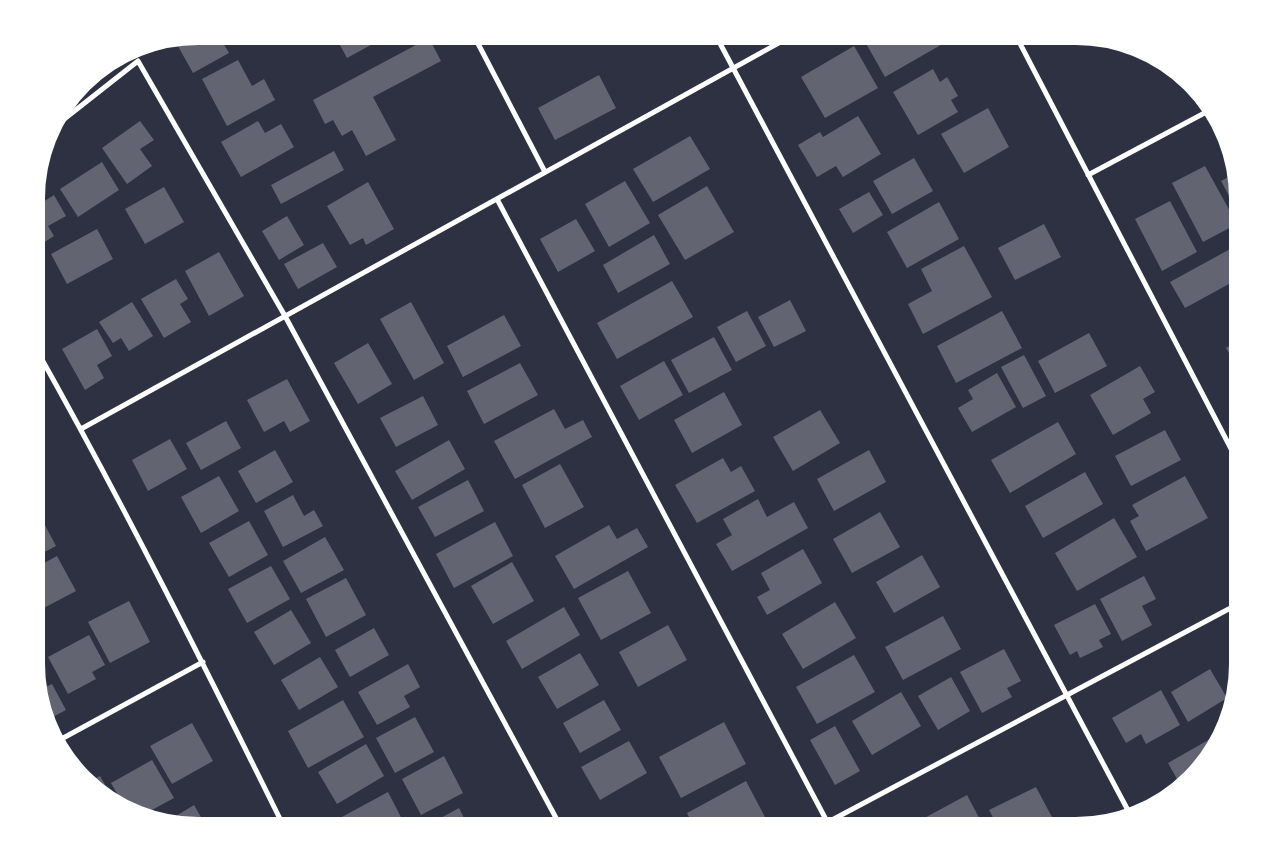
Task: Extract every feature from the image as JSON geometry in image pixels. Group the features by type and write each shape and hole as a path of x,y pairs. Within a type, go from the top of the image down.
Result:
{"street":[{"path":"478,43 545,172"},
{"path":"720,43 1128,811"},
{"path":"81,429 778,43"},
{"path":"1020,43 1231,449"},
{"path":"65,118 138,61 285,316 557,820"},
{"path":"1088,175 1206,112"},
{"path":"497,199 827,820"},
{"path":"43,362 81,429 203,662 281,820"},
{"path":"832,820 1231,608"},
{"path":"61,738 203,662"}],"building":[{"path":"223,43 229,53 193,73 177,44"},
{"path":"339,43 374,43 347,58"},
{"path":"420,43 432,43 441,61 373,97 396,140 366,156 352,130 342,136 333,120 325,124 313,100"},
{"path":"866,43 944,43 885,77"},
{"path":"854,46 878,88 825,118 801,77"},
{"path":"238,60 252,86 264,79 275,100 227,126 202,79"},
{"path":"933,69 940,82 947,77 958,96 951,100 958,112 918,135 893,92"},
{"path":"599,75 616,108 555,140 538,108"},
{"path":"988,108 1009,147 964,173 941,134"},
{"path":"858,116 881,154 843,177 836,166 817,177 798,145 820,132 823,137"},
{"path":"140,121 154,140 140,149 152,166 127,184 102,148"},
{"path":"258,121 265,133 281,124 294,147 241,177 221,142"},
{"path":"690,136 710,169 653,202 633,169"},
{"path":"334,151 344,170 281,204 271,185"},
{"path":"914,158 933,191 892,214 873,181"},
{"path":"102,162 119,190 78,217 60,189"},
{"path":"1205,166 1231,213 1231,227 1203,242 1172,183"},
{"path":"1230,176 1231,199 1221,181"},
{"path":"625,181 650,223 609,247 585,204"},
{"path":"368,182 394,229 366,245 363,238 350,245 327,206"},
{"path":"707,186 734,232 685,260 658,215"},
{"path":"164,187 184,222 145,244 125,209"},
{"path":"869,192 883,215 853,233 839,209"},
{"path":"54,195 66,216 48,226 54,236 43,243 43,202"},
{"path":"1170,201 1197,252 1162,271 1135,219"},
{"path":"939,202 959,239 907,268 887,232"},
{"path":"287,216 304,245 279,260 262,231"},
{"path":"576,219 595,251 558,272 540,239"},
{"path":"1044,224 1061,257 1015,280 998,248"},
{"path":"97,229 113,259 67,284 51,254"},
{"path":"654,235 670,264 618,293 603,265"},
{"path":"323,243 337,267 298,289 284,264"},
{"path":"964,246 992,297 923,334 908,304 932,291 921,269"},
{"path":"1231,249 1231,283 1185,308 1170,282"},
{"path":"219,252 244,296 209,316 185,271"},
{"path":"176,279 188,299 180,304 191,322 164,338 141,299"},
{"path":"672,281 693,317 617,359 597,323"},
{"path":"790,300 806,331 774,347 758,317"},
{"path":"132,302 153,336 129,351 121,338 113,343 99,322"},
{"path":"411,302 444,363 414,380 380,319"},
{"path":"747,311 766,346 736,362 717,327"},
{"path":"1002,311 1022,348 956,383 937,346"},
{"path":"504,315 521,346 463,377 447,346"},
{"path":"97,329 112,356 97,365 104,378 85,390 62,349"},
{"path":"1089,333 1107,366 1055,393 1038,361"},
{"path":"714,337 732,370 689,393 671,360"},
{"path":"368,343 392,384 358,404 334,363"},
{"path":"1231,345 1231,356 1226,348"},
{"path":"1024,355 1046,396 1023,408 1001,367"},
{"path":"664,361 683,395 639,420 620,386"},
{"path":"520,363 538,395 484,424 467,391"},
{"path":"1140,366 1155,392 1143,399 1151,413 1113,435 1090,395"},
{"path":"997,373 1016,407 972,432 958,408 973,399 968,390"},
{"path":"287,379 310,421 290,432 284,421 264,432 247,400"},
{"path":"724,392 742,425 692,453 674,420"},
{"path":"423,396 438,425 396,447 380,418"},
{"path":"554,409 565,429 583,420 592,437 515,479 494,441"},
{"path":"820,410 840,443 793,471 773,437"},
{"path":"226,421 241,448 201,470 186,443"},
{"path":"1058,422 1076,454 1010,493 991,460"},
{"path":"1165,430 1181,460 1131,486 1115,456"},
{"path":"170,439 187,469 148,491 132,460"},
{"path":"449,440 465,469 412,500 395,471"},
{"path":"275,450 293,482 256,503 238,471"},
{"path":"869,450 886,482 834,511 817,479"},
{"path":"723,458 731,472 741,466 755,491 697,523 675,485"},
{"path":"560,464 584,507 545,528 522,485"},
{"path":"1085,472 1103,504 1043,538 1025,506"},
{"path":"219,476 239,511 201,533 181,497"},
{"path":"1185,476 1208,518 1146,551 1130,521 1139,516 1132,505"},
{"path":"468,480 484,511 435,537 418,507"},
{"path":"293,495 304,516 314,510 323,526 283,547 264,511"},
{"path":"758,499 767,517 794,502 808,528 732,571 716,544 732,535 723,519"},
{"path":"880,512 900,547 852,573 833,539"},
{"path":"1114,518 1137,557 1077,591 1055,553"},
{"path":"43,521 56,546 43,553"},
{"path":"249,521 268,555 229,577 209,543"},
{"path":"495,522 513,556 454,588 436,554"},
{"path":"609,525 617,539 637,528 648,547 574,589 555,556"},
{"path":"325,537 344,570 301,593 283,561"},
{"path":"803,549 822,583 767,615 757,597 770,590 761,573"},
{"path":"922,555 940,587 894,613 876,582"},
{"path":"57,556 76,591 43,608 43,564"},
{"path":"512,562 534,601 493,624 471,586"},
{"path":"271,566 290,599 247,623 228,589"},
{"path":"628,571 651,613 601,640 578,598"},
{"path":"1144,576 1156,599 1142,606 1152,625 1122,641 1100,599"},
{"path":"346,578 366,615 326,637 306,599"},
{"path":"129,601 150,642 110,663 88,622"},
{"path":"835,602 856,638 803,669 782,634"},
{"path":"1095,604 1111,634 1099,640 1103,647 1080,658 1077,651 1070,655 1054,625"},
{"path":"564,607 580,635 522,669 506,641"},
{"path":"291,610 311,643 274,665 254,632"},
{"path":"943,616 961,649 903,680 885,647"},
{"path":"668,625 687,660 638,687 619,652"},
{"path":"374,628 389,655 350,677 335,650"},
{"path":"89,635 105,665 92,672 96,679 68,694 48,657"},
{"path":"1004,649 1021,681 1007,688 1012,697 982,713 960,672"},
{"path":"580,653 599,685 557,709 538,677"},
{"path":"854,655 875,692 817,724 796,687"},
{"path":"320,657 338,687 299,710 281,680"},
{"path":"408,664 420,687 404,696 410,707 377,725 358,692"},
{"path":"1210,669 1227,698 1188,722 1171,692"},
{"path":"951,677 970,711 938,730 918,696"},
{"path":"52,684 66,710 52,717 44,688"},
{"path":"1161,690 1180,725 1146,744 1141,734 1126,743 1112,718"},
{"path":"901,692 921,726 872,755 852,721"},
{"path":"343,700 364,737 308,768 288,731"},
{"path":"604,700 621,730 580,753 563,723"},
{"path":"415,717 434,752 395,773 376,738"},
{"path":"724,722 746,764 681,798 659,757"},
{"path":"192,723 213,761 172,784 150,746"},
{"path":"835,726 860,771 835,785 810,740"},
{"path":"1213,737 1193,767 1178,782 1168,763"},
{"path":"629,741 647,773 600,800 581,767"},
{"path":"366,744 384,776 337,804 318,772"},
{"path":"444,756 463,793 421,815 402,779"},
{"path":"152,760 174,798 148,812 120,799 111,783"},
{"path":"100,776 109,792 96,782 94,780"},
{"path":"746,781 766,820 690,820 687,813"},
{"path":"1036,787 1053,819 994,820 989,810"},
{"path":"388,792 402,820 341,820 340,818"},
{"path":"967,795 980,820 921,820"},
{"path":"194,805 203,820 178,819 173,818"},
{"path":"459,808 465,820 437,820"}]}
